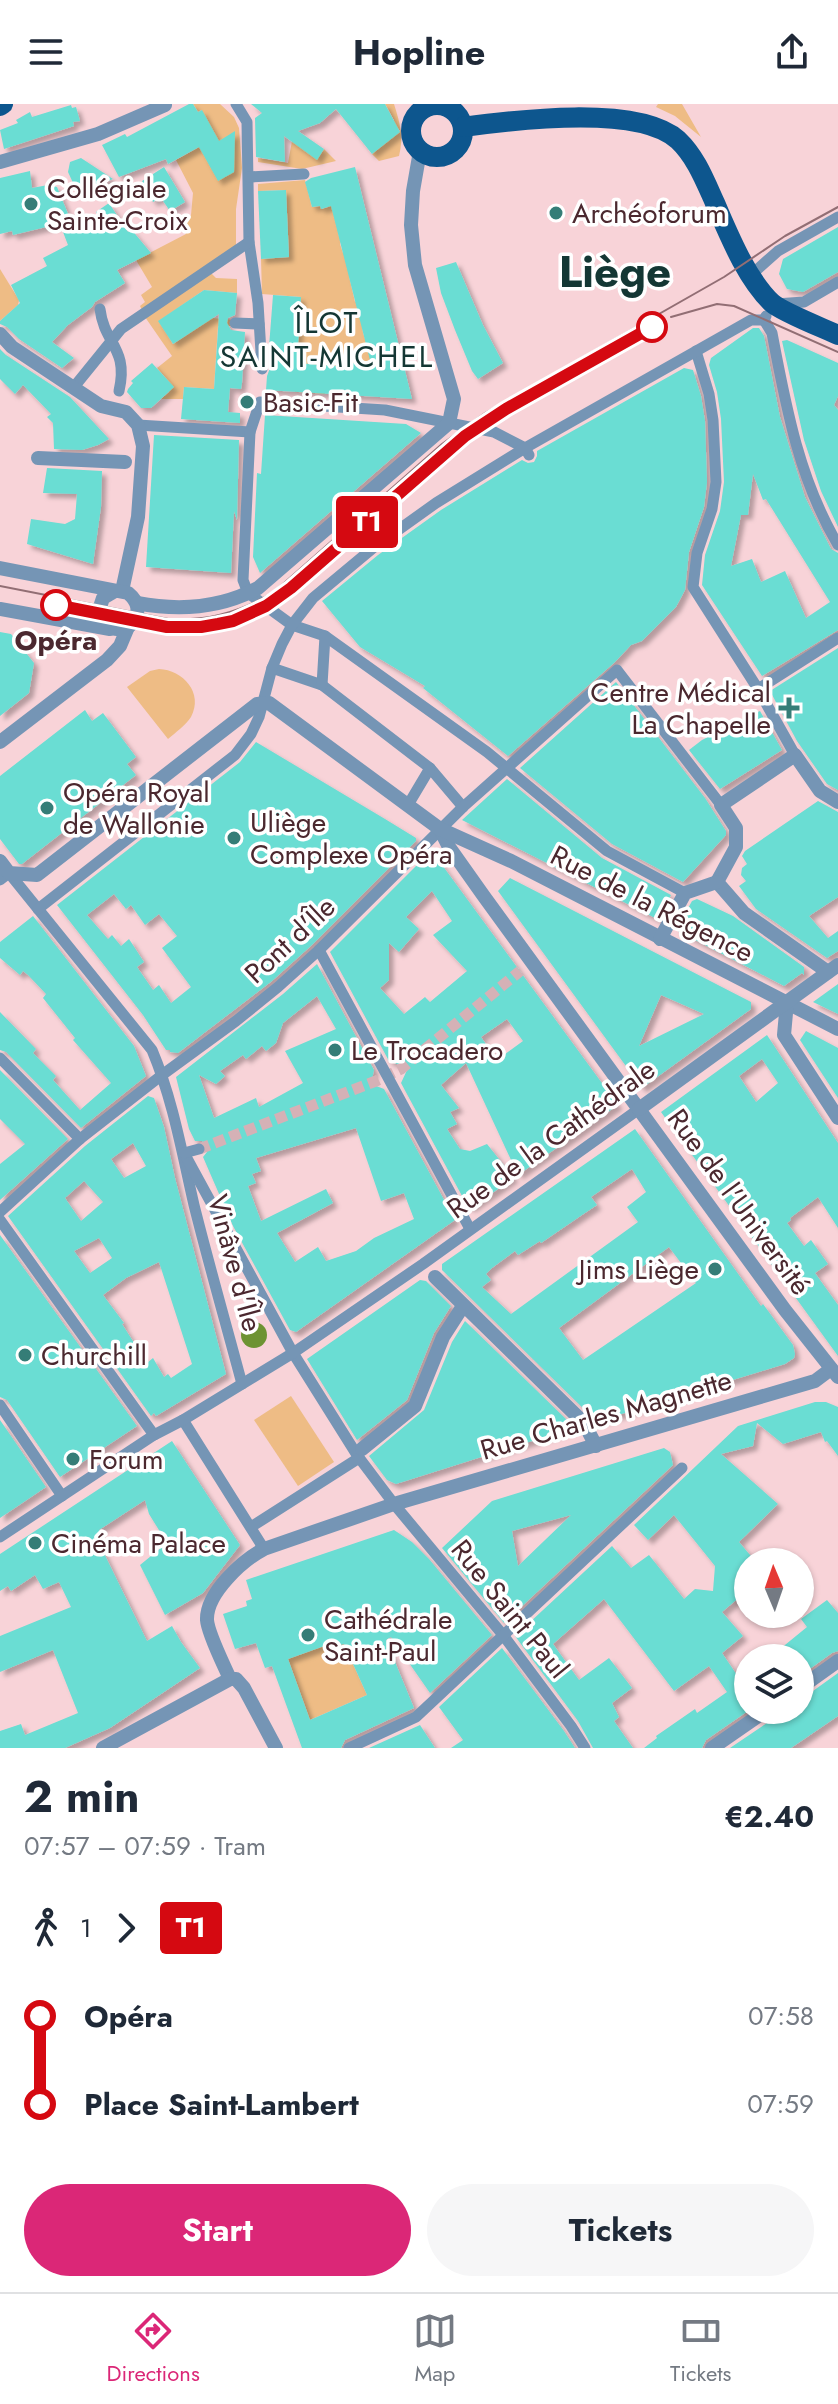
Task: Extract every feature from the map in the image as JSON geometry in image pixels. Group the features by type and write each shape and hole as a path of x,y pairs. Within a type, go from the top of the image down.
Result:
{"main road":[{"path":"435,104 455,111 463,127 463,140 451,154 434,158 420,151 411,136 410,111 419,112 435,104"},
{"path":"463,127 587,118 636,122 665,132 693,158 768,312 838,335"}],"street":[{"path":"236,104 247,122 249,242 262,369"},
{"path":"0,162 81,139 166,105"},
{"path":"137,603 170,609 227,602 246,587 270,579 449,423 454,399 415,265 411,225 420,151"},
{"path":"249,177 304,174"},
{"path":"751,275 778,251 838,217"},
{"path":"74,387 121,329 249,242"},
{"path":"38,909 235,755 251,734 266,703 272,668 292,625 313,598 373,548 436,503 696,351 751,320 804,302 838,282"},
{"path":"100,309 101,320 120,357 119,391"},
{"path":"768,312 797,450 820,511 838,545"},
{"path":"235,323 259,324"},
{"path":"0,334 12,347 101,406 126,412 138,425 142,464 138,517 118,591 103,598 99,610 103,623 122,629"},
{"path":"696,351 713,420 716,482 712,509 697,553 693,587 758,689 795,755 820,791 838,802"},
{"path":"246,587 250,432 260,397 385,410 494,432 527,451"},
{"path":"138,425 250,432"},
{"path":"38,458 125,462"},
{"path":"0,568 118,591 133,597 137,603 137,617 122,629 120,646 107,660 0,742"},
{"path":"246,587 292,625 325,636 487,752 607,851 685,893"},
{"path":"0,609 122,629"},
{"path":"322,685 325,636"},
{"path":"758,689 838,638"},
{"path":"272,668 322,685 430,768 463,807"},
{"name":"Pont d'Île","path":"0,1212 80,1139 236,1021 319,950 463,807 617,670 721,805"},
{"path":"266,703 440,829"},
{"path":"3,871 37,875 246,712 266,703"},
{"path":"660,939 685,893 717,882 736,847 736,828 721,805 795,755"},
{"path":"408,805 430,768"},
{"name":"Rue de la Régence","path":"440,829 511,861 838,1029"},
{"name":"Rue de l'Université","path":"440,829 449,847 834,1373"},
{"name":"Vinâve d'Île","path":"3,871 38,909 152,1050 184,1153 194,1204 242,1384"},
{"path":"717,882 744,913 833,969"},
{"path":"319,950 470,1229"},
{"path":"520,971 532,960"},
{"name":"Rue de la Cathédrale","path":"0,1537 154,1435 293,1353 423,1264 833,969"},
{"path":"787,1002 784,1035 838,1118"},
{"path":"0,1058 80,1139"},
{"path":"184,1153 199,1149"},
{"name":"Vinâve d'Île","path":"184,1153 293,1353 359,1454"},
{"path":"0,1220 154,1435"},
{"path":"423,1264 584,1423 596,1446"},
{"path":"251,1527 359,1454 415,1406 443,1337 463,1306"},
{"name":"Rue Charles Magnette","path":"276,1748 241,1682 230,1679 207,1620 212,1600 248,1557 394,1504 834,1373"},
{"path":"0,1405 62,1496"},
{"path":"183,1420 264,1549"},
{"name":"Rue Saint Paul","path":"359,1454 394,1504 503,1635 585,1748"},
{"path":"349,1748 416,1717 682,1468"},
{"path":"814,1678 838,1661"},
{"path":"103,1748 230,1679"},
{"path":"712,1748 747,1724"}],"shaded area":[{"path":"193,104 220,104 234,117 239,128 242,168 236,209 236,246 142,310 140,306 145,302 141,295 152,287 136,260 186,234 181,226 182,221 191,215 193,193 176,160 199,147 202,110 198,112"},
{"path":"385,104 394,104 400,124 401,143 399,156 379,161 372,154 400,131"},
{"path":"658,104 682,104 701,137 675,116 656,107"},
{"path":"294,130 317,159 324,149 336,161 302,169 258,162 258,158 288,163"},
{"path":"305,180 312,207 320,206 322,209 334,202 339,237 342,237 340,244 343,253 347,253 355,302 359,301 363,333 375,368 328,366 325,394 295,392 301,297 262,294 261,259 289,257 286,190 258,191 258,184"},
{"path":"0,269 19,300 18,305 0,321"},
{"path":"211,273 216,278 237,279 237,293 204,290 159,321 173,344 212,318 235,320 235,326 218,326 214,389 184,387 183,399 161,399 169,392 170,383 157,368 172,356 145,317"},
{"path":"159,669 183,678 195,700 191,717 168,739 127,687 150,671"},
{"path":"254,1322 264,1325 267,1335 264,1345 254,1348 244,1345 241,1335 244,1325"},
{"path":"291,1396 334,1462 298,1486 254,1420"},
{"path":"338,1641 340,1645 344,1644 367,1695 310,1720 288,1659"}],"building":[{"path":"193,104 198,112 202,110 219,141 235,131 234,172 218,181 199,147 168,164 166,159 119,177 102,145 125,134 127,137"},
{"path":"251,104 385,104 400,132 372,154 336,109 320,123 298,131 324,149 317,160 284,136 285,162 256,157 255,118 262,113"},
{"path":"71,105 72,108 76,107 80,121 73,122 74,126 4,149 0,130 18,123 16,120 30,112 32,117"},
{"path":"81,158 113,179 82,191 74,185 68,172 70,162"},
{"path":"164,167 185,202 170,211 161,198 153,202 142,181"},
{"path":"355,167 412,399 266,390 273,295 301,297 297,363 337,366 337,362 371,364 331,206 321,209 320,206 312,207 305,182"},
{"name":"Collégiale Sainte-Croix","path":"30,171 32,188 57,187 71,221 13,235 12,231 0,234 0,178"},
{"path":"286,190 289,257 261,259 258,191"},
{"path":"109,203 128,232 131,229 151,253 117,270 125,283 95,302 52,342 74,358 62,368 19,339 0,321 20,303 11,285 47,266 43,258 68,245 63,232 98,216 96,212"},
{"path":"838,227 838,272 803,292 787,289 779,274 783,259"},
{"path":"456,262 503,363 478,379 441,293 436,268"},
{"path":"204,290 237,293 235,315 228,318 227,323 231,330 245,332 242,383 241,389 230,388 228,412 240,413 240,423 181,419 184,387 214,389 219,314 173,344 158,321"},
{"path":"753,328 759,328 764,336 780,417 805,497 831,549 838,553 838,630 762,676 702,585 705,555 720,511 724,482 721,419 709,365 711,358","holes":["753,474 763,500 766,499 830,602 806,618 785,571 761,582 752,559 731,566 741,515 748,515"]},
{"path":"787,340 838,363 838,396 834,405 838,410 838,527 821,491 804,440 782,341"},
{"path":"0,349 70,397 109,439 82,450 54,449 53,423 47,417 51,414 23,385 15,394 0,379"},
{"path":"152,363 174,387 151,408 141,408 127,392 133,383 131,381"},
{"path":"684,368 693,370 701,396 707,482 704,507 689,552 685,590 676,607 642,641 631,645 508,756 423,688 425,686 360,647 322,601 378,555 441,510 522,460 534,462 537,451"},
{"path":"265,415 406,424 421,433 260,573 253,557 257,473 261,474"},
{"path":"154,435 239,440 237,520 234,511 231,573 146,567"},
{"path":"47,468 102,471 101,507 93,564 27,544 31,519 65,524 75,519 77,494 43,493"},
{"path":"0,632 11,634 34,663 29,693 0,716"},
{"path":"838,648 838,790 827,784 797,741 770,691"},
{"path":"616,682 705,798 726,831 726,835 683,882 612,844 520,768"},
{"name":"Opéra Royal de Wallonie","path":"85,710 92,721 103,713 136,757 127,764 136,775 19,864 0,839 0,776"},
{"path":"760,711 782,750 720,789 689,750 702,740"},
{"path":"256,742 416,838 416,841 272,981 178,1053 170,1052 57,905 240,762","holes":["114,894 126,909 131,905 145,925 159,914 177,936 162,948 191,987 171,1003 159,985 153,990 137,967 144,962 129,939 121,946 112,935 108,939 87,915"]},
{"path":"507,779 602,858 671,895 659,920 462,820"},
{"path":"818,801 838,812 838,897 809,916 828,938 838,931 838,951 827,958 756,909 739,886 746,881 741,875 742,868 747,864 742,856 745,851"},
{"path":"428,854 434,854 618,1105 518,1175 466,1063 441,1085 459,1108 450,1112 457,1124 447,1129 460,1149 470,1151 487,1144 514,1178 468,1207 401,1083 408,1068 389,1061 330,952","holes":["432,891 452,921 433,935 467,971 430,1002 425,997 404,1014 380,988 389,980 389,943 399,952 419,929 406,917","507,1019 523,1041 497,1060 481,1037"]},
{"path":"510,878 751,1002 751,1009 642,1088 498,891","holes":["661,995 704,1014 639,1046"]},
{"path":"697,899 733,916 804,967 804,975 802,973 784,986 676,930 692,901"},
{"path":"33,916 134,1046 146,1076 81,1128 6,1052 0,1050 0,1012 36,1049 33,1053 56,1076 53,1080 80,1110 111,1083 73,1040 75,1038 43,998 46,994 23,971 20,975 0,958 0,942"},
{"path":"317,964 374,1070 371,1084 384,1089 455,1220 296,1332 290,1330 233,1226 203,1157 207,1146 202,1141 195,1141 189,1129 176,1077","holes":["317,996 336,1029 285,1051 303,1083 259,1107 256,1098 214,1118 199,1075 216,1084 225,1076 220,1071 243,1055 246,1059 262,1046 266,1051 276,1043 283,1023","356,1128 381,1201 404,1193 414,1219 374,1238 356,1251 326,1261 318,1247 295,1262 277,1233 333,1203 326,1189 261,1221 248,1186 256,1183 252,1174 261,1171 256,1158"]},
{"path":"838,984 838,1014 813,1002"},
{"path":"806,1031 838,1048 838,1098 800,1040"},
{"path":"767,1035 838,1143 838,1228 818,1197 787,1223 804,1246 811,1240 828,1264 815,1273 838,1305 838,1356 661,1112","holes":["762,1059 778,1083 756,1102 739,1076"]},
{"path":"0,1070 68,1139 0,1200 0,1164 25,1144 0,1119"},
{"path":"148,1096 154,1098 226,1374 156,1416 154,1413 151,1416 8,1216 85,1146","holes":["133,1143 146,1166 124,1178 111,1159","84,1181 103,1202 81,1221 65,1198","99,1238 112,1258 90,1273 74,1251","159,1262 192,1364 171,1378 168,1374 164,1377 153,1358 147,1363 124,1323 103,1295 126,1278"]},
{"path":"635,1129 761,1306 763,1304 793,1345 794,1358 785,1364 602,1420 590,1415 442,1270 442,1264","holes":["632,1169 646,1192 627,1207 638,1222 511,1314 482,1287 491,1280 486,1274 492,1268 515,1251 518,1255 541,1243 597,1205 591,1197","669,1247 696,1283 583,1360 559,1328"]},
{"path":"0,1235 137,1426 60,1477 7,1400 0,1397"},
{"path":"420,1280 426,1281 451,1306 434,1333 407,1400 357,1440 307,1359"},
{"path":"465,1321 569,1422 567,1430 396,1484 387,1480 369,1456 424,1410 452,1342"},
{"path":"815,1402 838,1407 838,1456 825,1442 821,1432 783,1444 757,1423 753,1446 721,1454 778,1504 739,1542 744,1548 734,1548 734,1602 722,1612 743,1636 722,1653 734,1671 734,1721 706,1740 702,1748 644,1748 695,1709 697,1713 727,1692 709,1666 674,1691 604,1599 553,1644 579,1680 609,1658 632,1688 612,1703 619,1717 614,1721 633,1748 593,1748 578,1721 515,1636 612,1546 631,1568 649,1555 684,1599 695,1589 713,1591 715,1566 674,1515 648,1540 634,1525 738,1426"},
{"path":"0,1420 46,1487 0,1518"},
{"path":"172,1441 240,1545 203,1593 165,1615 140,1565 167,1543 149,1514 145,1500 95,1535 147,1641 172,1626 200,1668 110,1728 65,1748 0,1748 0,1731 21,1724 25,1735 78,1713 53,1650 0,1672 0,1636 71,1607 59,1582 43,1589 35,1575 11,1591 8,1586 0,1591 0,1554"},
{"path":"664,1448 670,1452 673,1465 504,1623 442,1548 492,1501","holes":["571,1515 518,1566 512,1531"]},
{"name":"Cathédrale Saint-Paul","path":"394,1530 429,1559 492,1635 430,1693 391,1637 386,1640 414,1708 345,1740 341,1748 302,1748 272,1666 265,1668 256,1643 235,1649 223,1614 247,1606 246,1601 252,1599 246,1580","holes":["338,1641 340,1645 344,1644 367,1695 310,1720 288,1659"]},
{"path":"827,1600 838,1613 838,1651 814,1666 814,1644 786,1644 806,1628 814,1628 814,1610"},
{"path":"502,1648 575,1748 451,1748 463,1740 439,1707"},
{"path":"838,1673 838,1716 791,1748 730,1748 765,1724 814,1724 814,1690"},
{"path":"420,1725 435,1748 369,1748"}],"tunnel":[{"path":"199,1149 401,1069 520,971"}],"tram line":[{"path":"0,586 168,619 211,617 250,605 275,591 442,444 485,413 724,277 785,236 838,207"},
{"path":"671,317 717,304 734,306 838,352"},
{"name":"T1","path":"56,605 184,628 233,621 257,611 291,588 465,436 506,409 652,327"}],"place":[{"name":"Collégiale Sainte-Croix","path":"31,204"},
{"name":"Archéoforum","path":"556,213"},
{"name":"Basic-Fit","path":"247,402"},
{"name":"Opéra","path":"56,605"},
{"name":"Centre Médical La Chapelle","path":"789,708"},
{"name":"Opéra Royal de Wallonie","path":"47,808"},
{"name":"Uliège Complexe Opéra","path":"234,838"},
{"name":"Le Trocadero","path":"335,1050"},
{"name":"Jims Liège","path":"715,1269"},
{"name":"Churchill","path":"25,1355"},
{"name":"Forum","path":"73,1459"},
{"name":"Cinéma Palace","path":"35,1543"},
{"name":"Cathédrale Saint-Paul","path":"308,1635"}],"district":[{"name":"Liège","path":"615,272"},
{"name":"ÎLOT SAINT-MICHEL","path":"327,339"}]}
